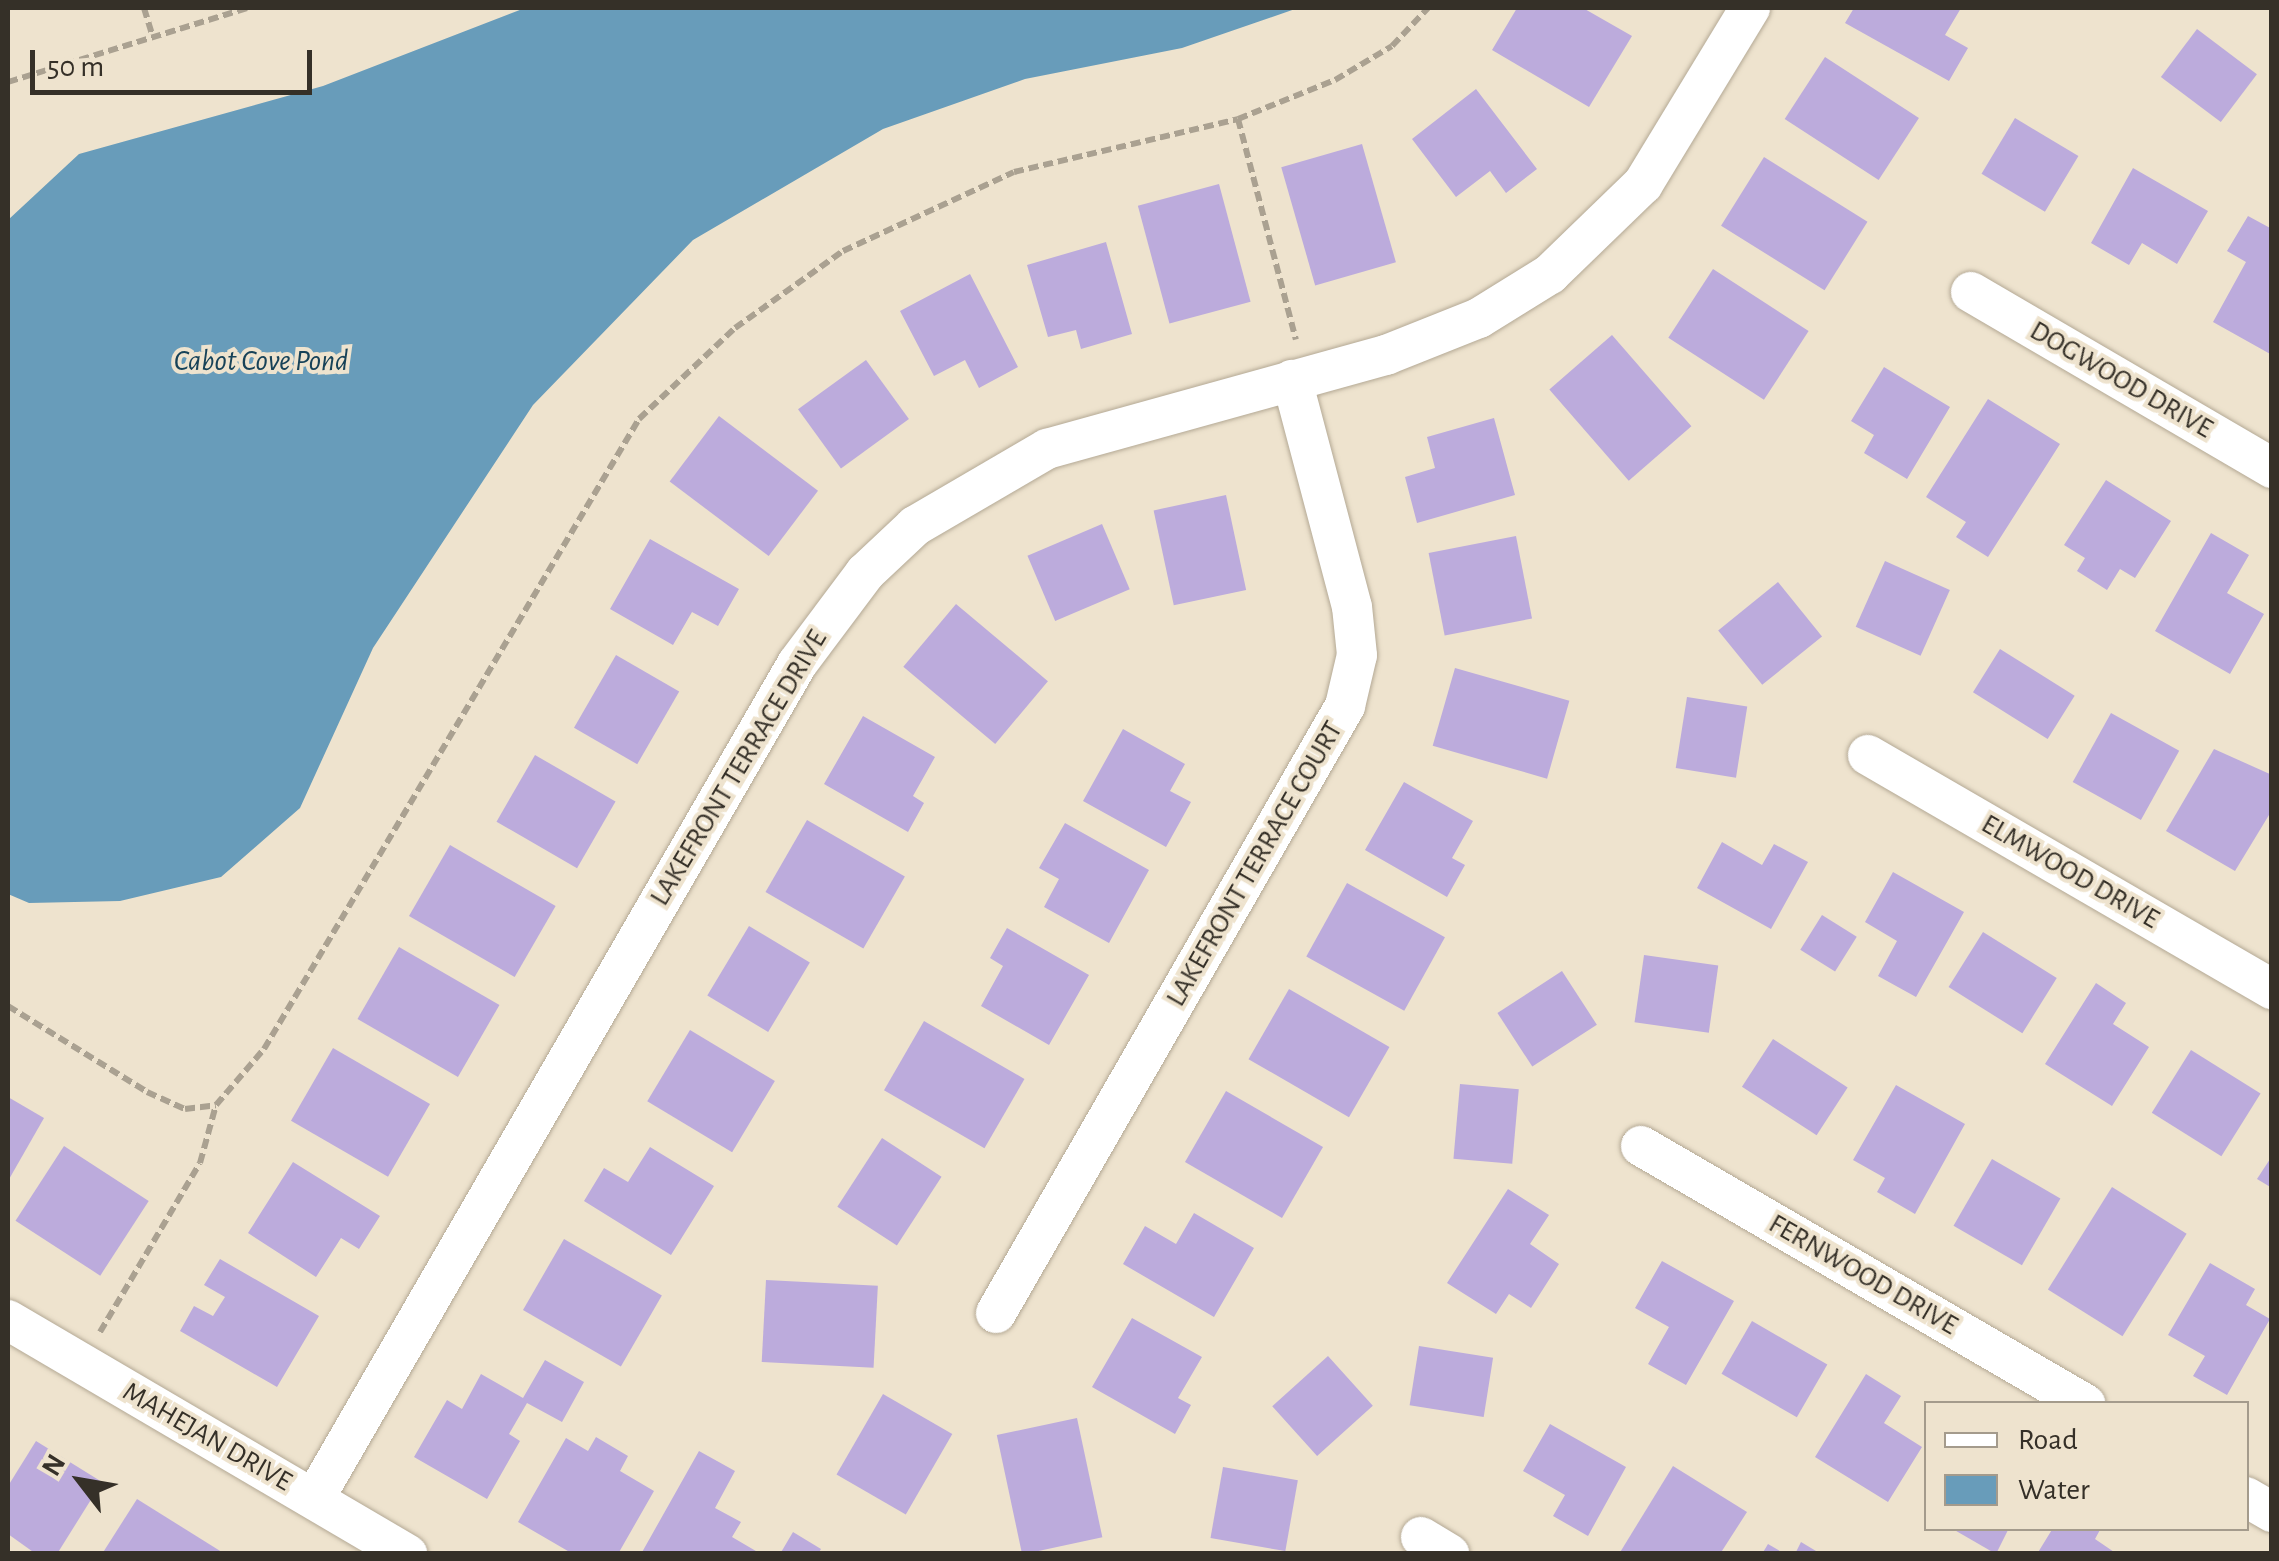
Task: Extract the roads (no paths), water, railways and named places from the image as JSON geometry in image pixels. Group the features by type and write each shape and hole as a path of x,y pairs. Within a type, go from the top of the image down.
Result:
{"street":[{"name":"LAKEFRONT TERRACE DRIVE","path":"314,1499 797,664 865,573 916,526 1047,449 1294,361 1479,318 1581,249 1662,157 1750,8"},
{"name":"DOGWOOD DRIVE","path":"1971,292 2272,468"},
{"name":"LAKEFRONT TERRACE COURT","path":"996,1313 1345,706 1357,655 1352,607 1294,361"},
{"name":"ELMWOOD DRIVE","path":"1868,755 2272,989"},
{"name":"FERNWOOD DRIVE","path":"1641,1146 2081,1401"},
{"name":"MAHEJAN DRIVE","path":"8,1320 407,1554"},
{"path":"2249,1499 2272,1512"}],"water":[{"name":"Cabot Cove Pond","path":"525,8 1298,8 1182,48 1025,79 883,129 693,240 533,405 373,648 300,808 221,877 120,901 29,903 8,894 8,220 79,154 323,86"}]}
